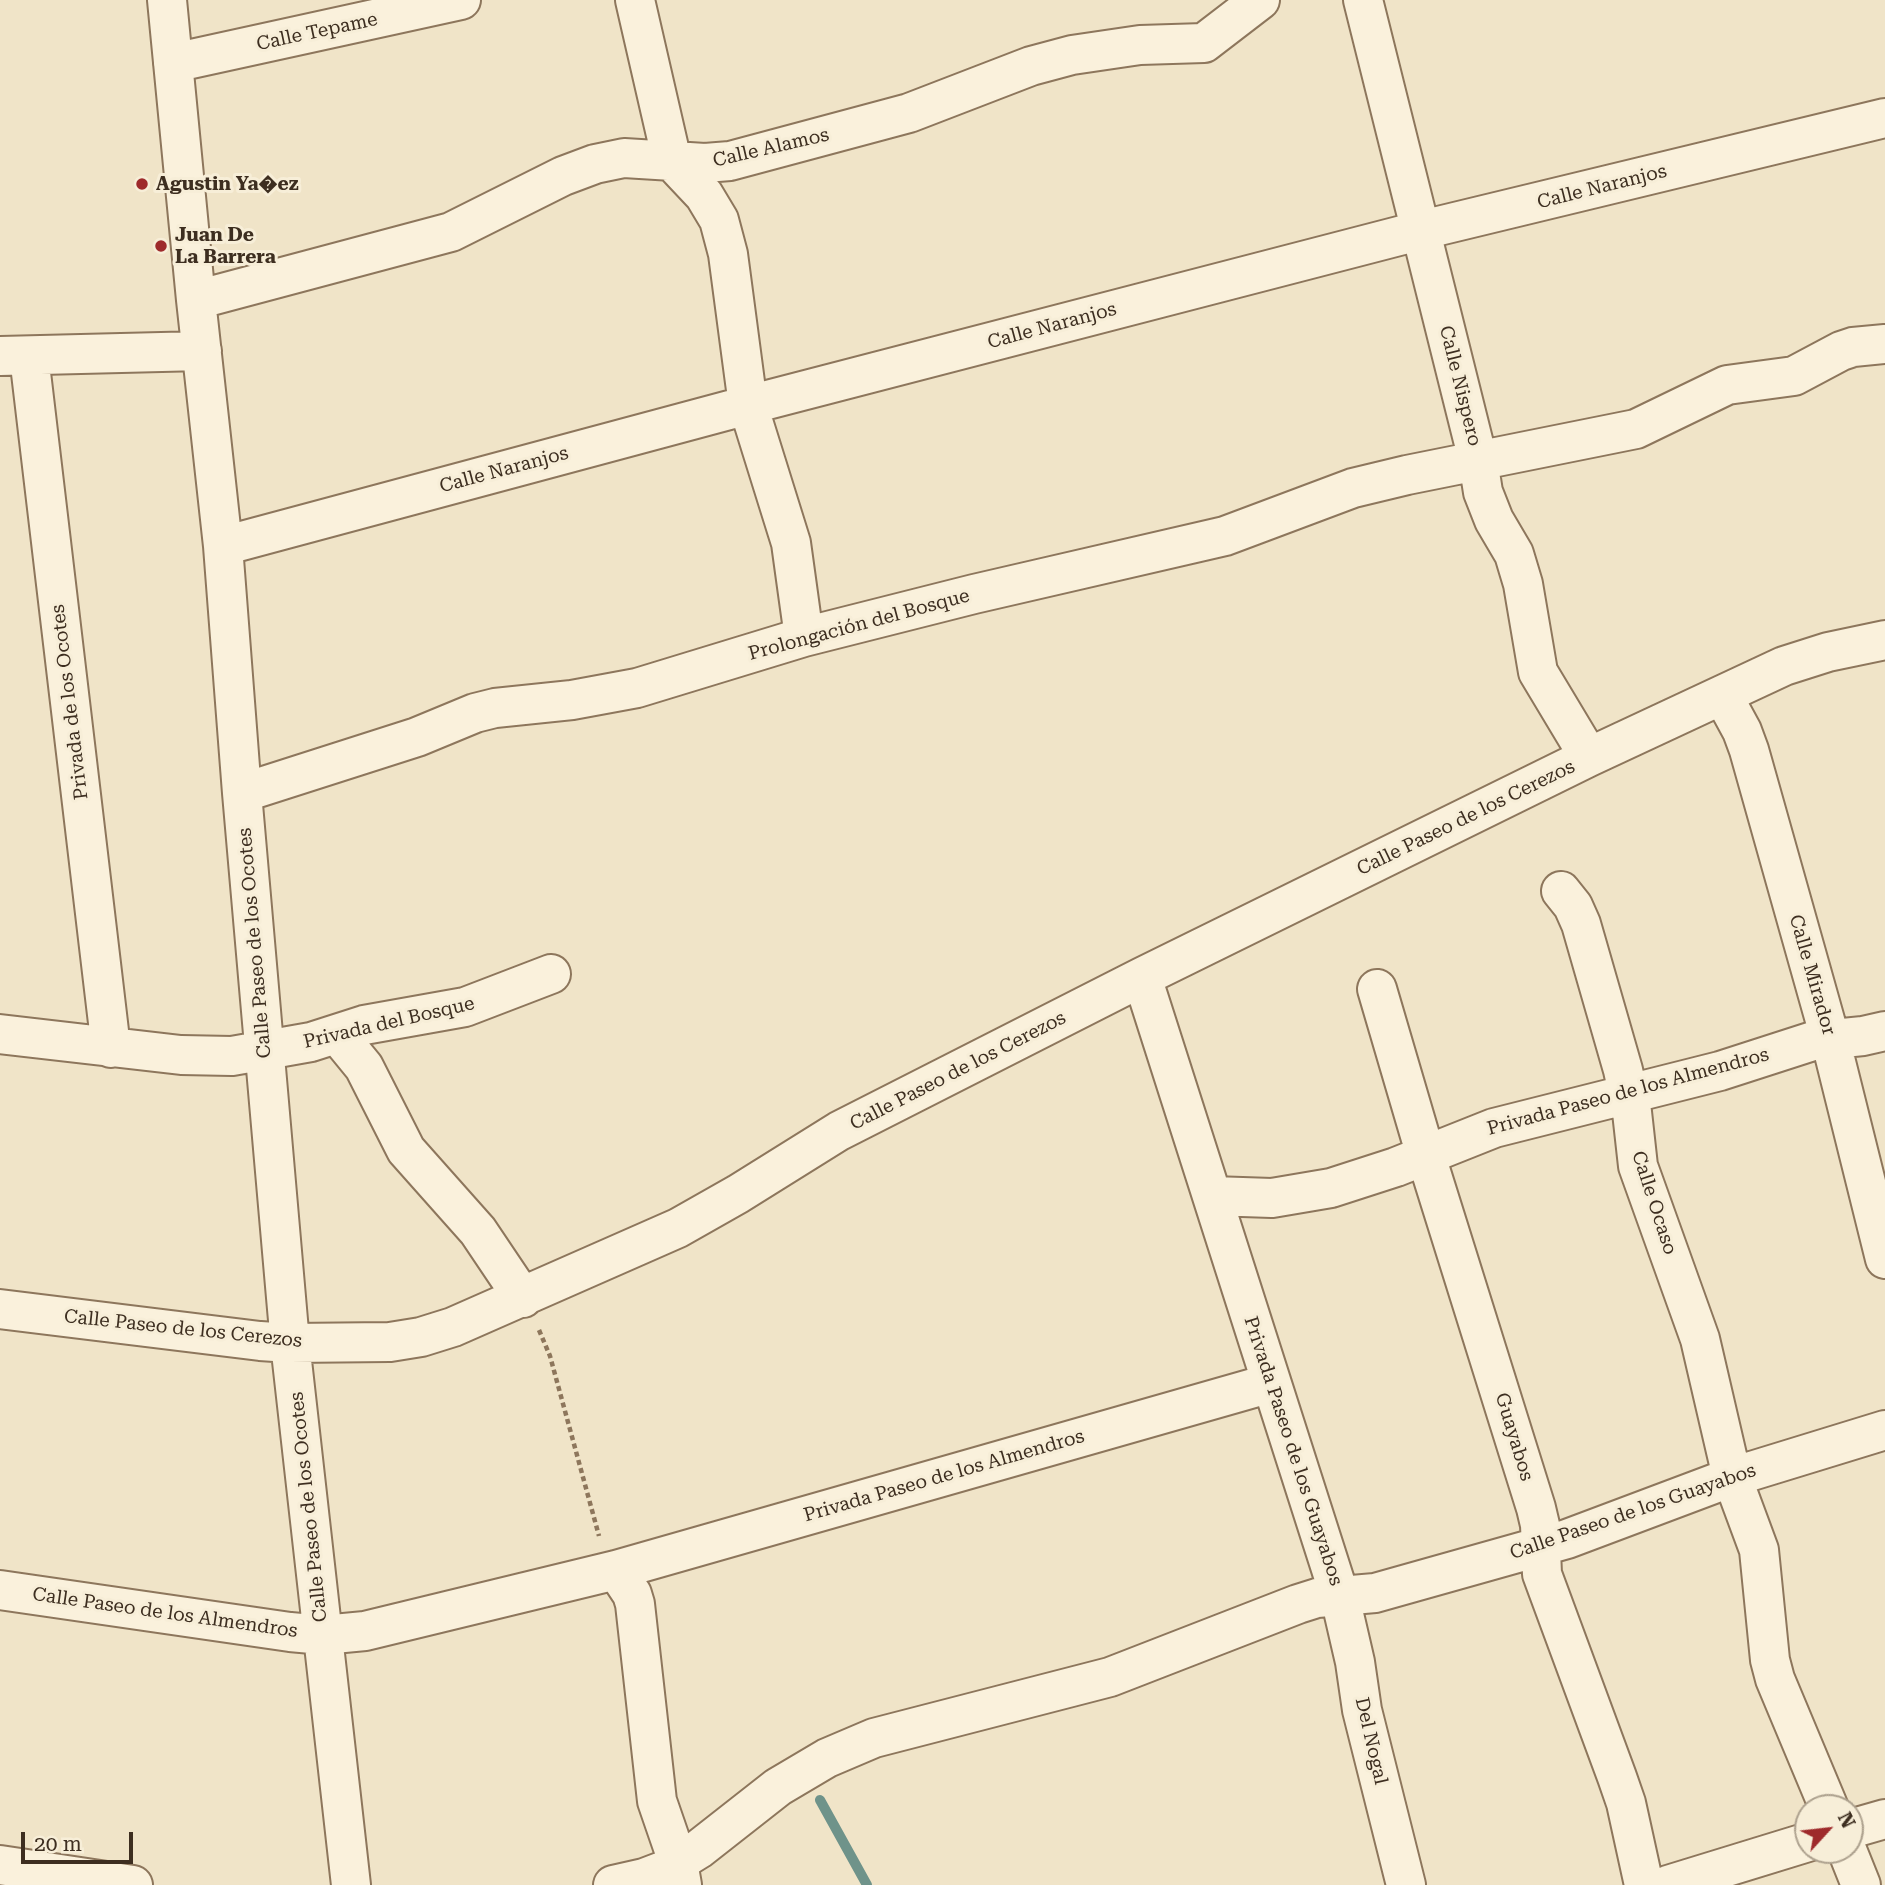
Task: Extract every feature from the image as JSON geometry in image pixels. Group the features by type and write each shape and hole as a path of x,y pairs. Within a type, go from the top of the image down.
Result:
{"street":[{"name":"Calle Paseo de los Ocotes","path":"167,0 223,546 290,1343 351,1885"},
{"name":"Calle Tepame","path":"173,63 461,0"},
{"path":"635,0 673,161 704,195 719,220 728,254 748,405 791,542 804,637"},
{"name":"Calle Alamos","path":"196,300 451,232 563,176 595,164 624,158 730,161 909,113 1031,66 1072,55 1140,45 1204,43 1260,0"},
{"name":"Calle Nispero","path":"1363,0 1422,230 1478,460 1483,492 1494,520 1514,554 1523,584 1538,672 1589,757"},
{"name":"Calle Naranjos","path":"223,546 748,405 1422,230 1885,118"},
{"name":"Prolongación del Bosque","path":"242,793 416,737 475,713 637,688 804,637 1225,536 1353,488 1636,429 1727,385 1794,376 1841,351 1885,344"},
{"path":"14,356 202,351"},
{"name":"Privada de los Ocotes","path":"14,356 111,1048"},
{"name":"Calle Paseo de los Cerezos","path":"0,1309 290,1343 390,1342 421,1337 453,1327 678,1228 839,1131 1142,977 1589,757 1784,666 1828,652 1885,640"},
{"name":"Calle Mirador","path":"1723,696 1749,750 1830,1038 1885,1259"},
{"name":"Calle Ocaso","path":"1561,891 1573,906 1581,924 1628,1093 1638,1166 1700,1339 1732,1477 1759,1550 1769,1652 1775,1679 1823,1794"},
{"name":"Privada del Bosque","path":"0,1034 181,1055 232,1056 311,1042 364,1025 465,1007 551,974"},
{"name":"Privada Paseo de los Guayabos","path":"680,1874 699,1849 778,1787 827,1758 874,1738 1110,1677 1298,1604 1317,1598 1340,1597 1142,977"},
{"name":"Guayabos","path":"1377,989 1536,1508 1542,1574 1626,1803 1644,1885"},
{"name":"Privada Paseo de los Almendros","path":"1212,1196 1272,1198 1331,1188 1426,1156 1494,1128 1720,1071 1794,1046 1885,1031"},
{"path":"337,1034 364,1068 406,1150 478,1231 523,1298"},
{"name":"Privada Paseo de los Almendros","path":"616,1570 1271,1383"},
{"name":"Calle Paseo de los Guayabos","path":"1340,1597 1374,1593 1567,1539 1732,1477 1885,1430"},
{"path":"613,1885 680,1874 657,1801 635,1604 632,1594 616,1570"},
{"name":"Calle Paseo de los Almendros","path":"0,1590 290,1632 323,1634 365,1631 616,1570"},
{"name":"Del Nogal","path":"1340,1597 1355,1662 1362,1710 1406,1885"},
{"path":"1864,1825 1885,1819"},
{"path":"1668,1885 1794,1846"},
{"path":"1853,1864 1861,1885"},
{"path":"0,1865 133,1885"}],"path":[{"path":"523,1298 550,1356 601,1544 616,1570"}],"waterway":[{"path":"820,1800 867,1885"}],"place":[{"name":"Agustin Ya�ez","path":"142,184"},
{"name":"Juan De La Barrera","path":"161,246"}]}
